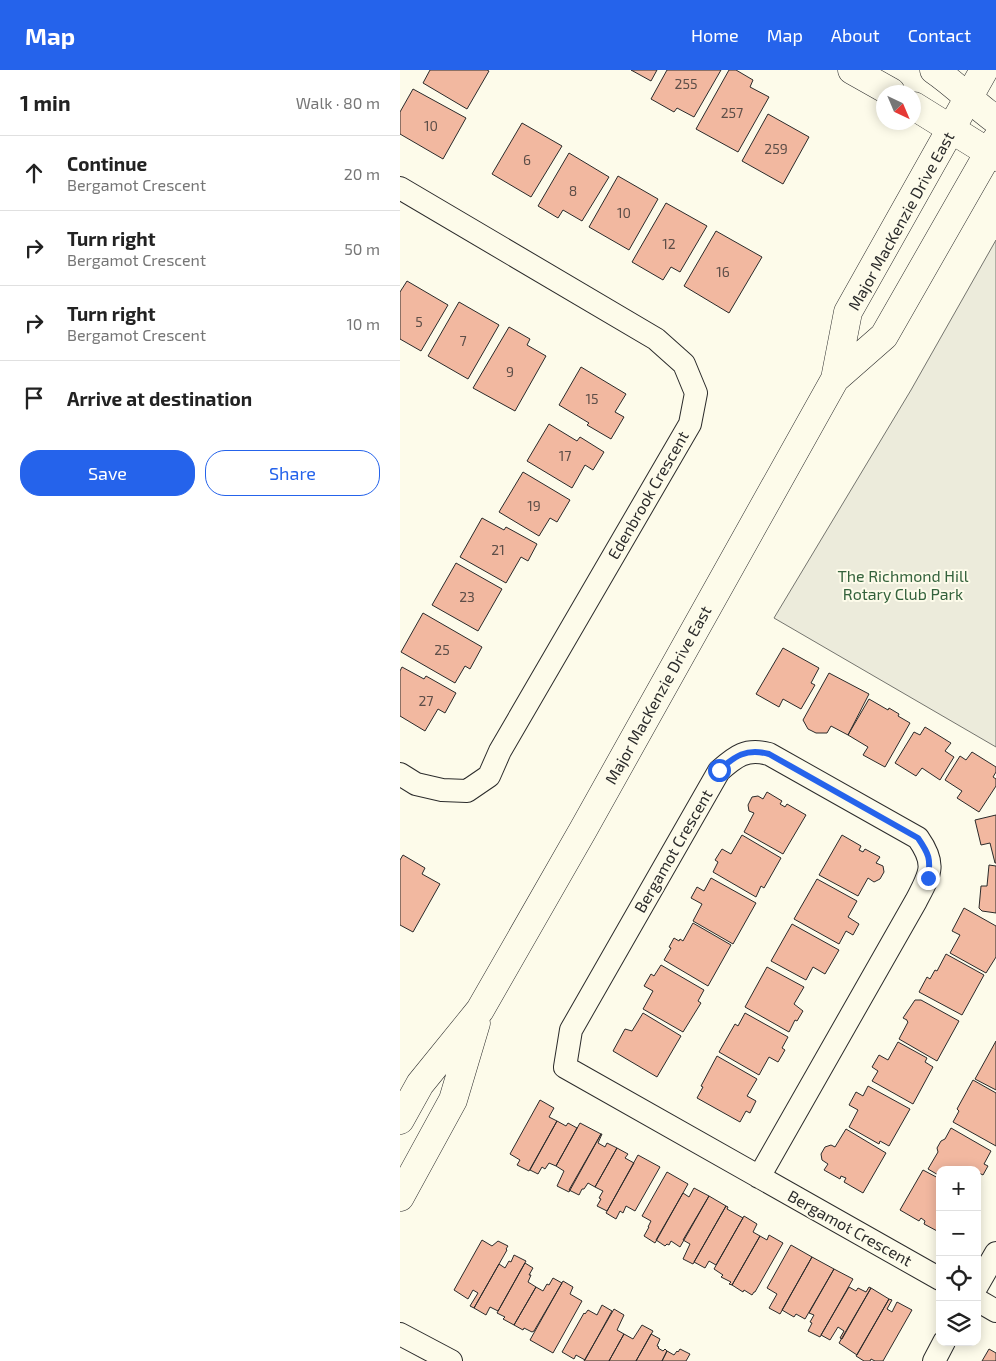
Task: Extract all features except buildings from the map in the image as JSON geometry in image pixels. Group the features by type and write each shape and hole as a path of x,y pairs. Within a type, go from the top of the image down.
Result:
{"main road":[{"path":"852,70 879,85"},
{"path":"934,70 984,110"},
{"name":"Major MacKenzie Drive East","path":"835,379 884,336 980,144 984,110 984,70"},
{"path":"921,110 980,144"},
{"name":"Major MacKenzie Drive East","path":"400,1120 420,1084 480,1010 583,830 835,379 848,312 929,168 980,144"},
{"name":"Major MacKenzie Drive East","path":"400,1197 453,1100 480,1010"}],"street":[{"name":"Edenbrook Crescent","path":"400,188 656,339 684,364 696,393 690,424 500,750 489,776 468,791 442,790 416,784 400,774"},
{"name":"Bergamot Crescent","path":"760,1177 916,901 928,878 931,864 926,850 918,838 769,754 757,751 741,755 719,770 571,1030 565,1067 936,1277"},
{"path":"981,1279 996,1253"},
{"path":"979,1301 996,1311"},
{"path":"400,1334 451,1361"},
{"path":"934,1361 942,1346"}],"green space":[{"name":"The Richmond Hill Rotary Club Park","path":"996,240 996,747 774,618 911,390"}],"route":[{"path":"719,770 746,753 757,751 769,754 918,838 926,850 931,864 928,878"}]}
